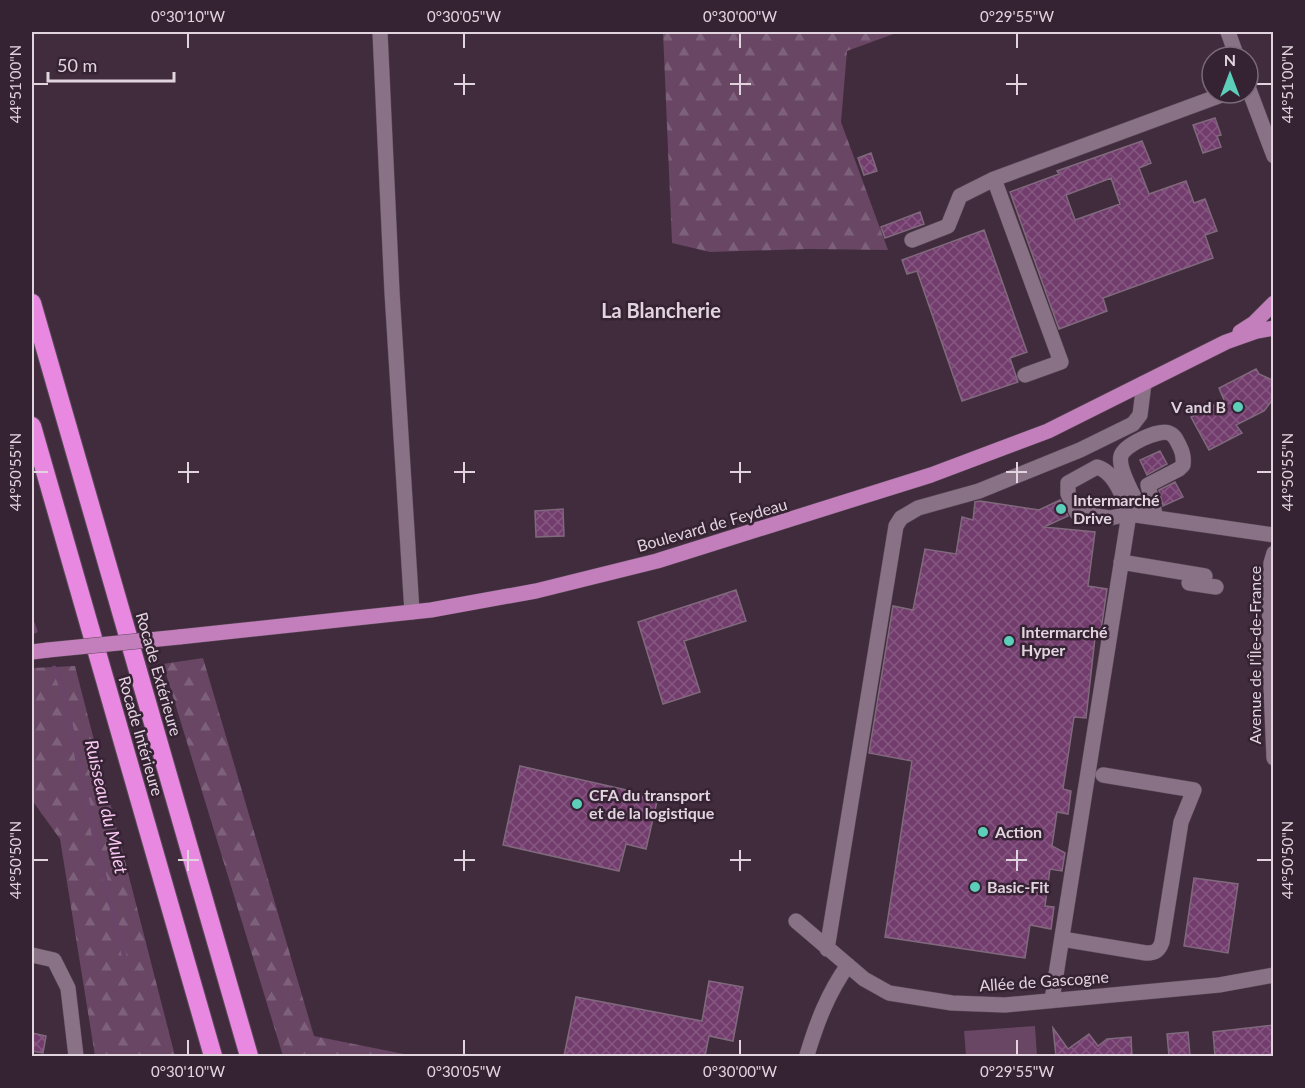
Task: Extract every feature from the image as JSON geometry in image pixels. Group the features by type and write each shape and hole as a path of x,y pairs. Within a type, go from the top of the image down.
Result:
{"highway":[{"name":"Rocade Extérieure","path":"32,303 249,1056"},
{"name":"Rocade Intérieure","path":"32,426 202,1020 210,1056"}],"main road":[{"name":"Boulevard de Feydeau","path":"1226,342 1254,323 1274,303"},
{"name":"Boulevard de Feydeau","path":"32,652 411,612 536,591 657,561 931,475 1048,431 1226,342 1257,331 1274,328"}],"street":[{"path":"380,32 392,292 411,612"},
{"path":"912,240 948,226 960,196 994,178 1200,103"},
{"path":"1255,105 1274,156"},
{"path":"994,178 1061,362 1025,375"},
{"path":"827,949 896,526 900,518 918,508 979,491 1070,454 1133,424 1140,415 1144,383"},
{"path":"1052,1000 1121,562 1143,516 1148,485 1179,469 1183,465 1183,454 1176,438 1170,433 1162,432 1126,447 1121,455 1068,483 1068,494 1077,513 1110,518 1143,516 1274,535"},
{"path":"1121,455 1123,472 1143,516"},
{"path":"1096,467 1103,469 1111,476 1143,516"},
{"name":"Avenue de l'Île-de-France","path":"1274,553 1269,638 1274,758"},
{"path":"1121,562 1211,581 1133,574"},
{"path":"1090,763 1175,777"},
{"path":"1062,939 1146,953 1153,953 1160,949 1162,942 1181,822 1194,790 1103,775"},
{"name":"Allée de Gascogne","path":"796,921 864,979 889,993 952,1003 1005,1005 1219,985 1274,975"},
{"path":"32,955 54,960 68,987 76,1056"},
{"path":"807,1055 819,1015 834,984 848,965"}],"green space":[{"path":"663,32 899,32 847,51 841,122 888,250 808,249 710,252 672,243"},
{"path":"203,658 314,1036 414,1056 283,1056 163,664"},
{"path":"75,666 175,1056 95,1056 60,839 34,803 32,772 32,668"},
{"path":"1035,1026 1037,1056 966,1056 964,1031"}],"building":[{"path":"1215,118 1221,135 1217,136 1221,147 1203,153 1193,125"},
{"path":"1142,141 1151,163 1139,168 1149,194 1186,181 1194,203 1205,199 1217,231 1205,235 1213,258 1103,298 1107,311 1059,329 1010,192 1059,174 1057,171","holes":["1111,178 1120,204 1075,220 1066,195"]},
{"path":"871,153 877,171 864,175 858,158"},
{"path":"920,212 924,224 885,238 881,227"},
{"path":"984,230 1027,352 1010,358 1018,382 962,401 917,271 907,274 902,260"},
{"name":"V and B","path":"1256,369 1259,374 1274,383 1274,395 1270,403 1264,411 1236,425 1242,433 1209,450 1191,417 1224,400 1219,388"},
{"path":"1160,451 1167,464 1147,475 1140,460"},
{"path":"1175,482 1183,497 1163,506 1159,490"},
{"path":"1060,500 1068,516 1044,527 1095,532 1088,586 1107,589 1100,637 1095,638 1086,718 1074,717 1063,789 1071,791 1068,814 1057,812 1052,846 1065,853 1062,871 1050,869 1045,906 1054,907 1051,929 1030,925 1025,958 885,937 912,761 869,753 893,606 913,610 925,549 956,554 962,517 973,520 975,502 1039,510"},
{"path":"563,509 564,536 536,537 535,511"},
{"path":"736,590 746,621 684,641 700,692 663,704 638,622"},
{"path":"520,766 658,797 646,849 626,844 619,871 503,845"},
{"path":"1194,878 1238,884 1228,953 1184,946"},
{"path":"709,981 743,987 733,1041 709,1036 705,1056 564,1056 576,997 702,1021"},
{"path":"1274,1025 1274,1056 1215,1056 1213,1032"},
{"path":"1053,1028 1068,1049 1089,1034 1098,1046 1107,1039 1131,1037 1132,1056 1056,1056"},
{"path":"1188,1032 1190,1056 1169,1056 1167,1034"},
{"path":"32,1033 46,1036 43,1053 32,1051"}],"waterway":[{"name":"Ruisseau du Mulet","path":"32,623 35,631"},
{"name":"Ruisseau du Mulet","path":"54,668 62,687 99,856 124,954"}],"place":[{"name":"V and B","path":"1238,407"},
{"name":"Intermarché Drive","path":"1061,509"},
{"name":"Intermarché Hyper","path":"1009,641"},
{"name":"CFA du transport et de la logistique","path":"577,804"},
{"name":"Action","path":"983,832"},
{"name":"Basic-Fit","path":"975,887"}],"district":[{"name":"La Blancherie","path":"661,311"}]}
